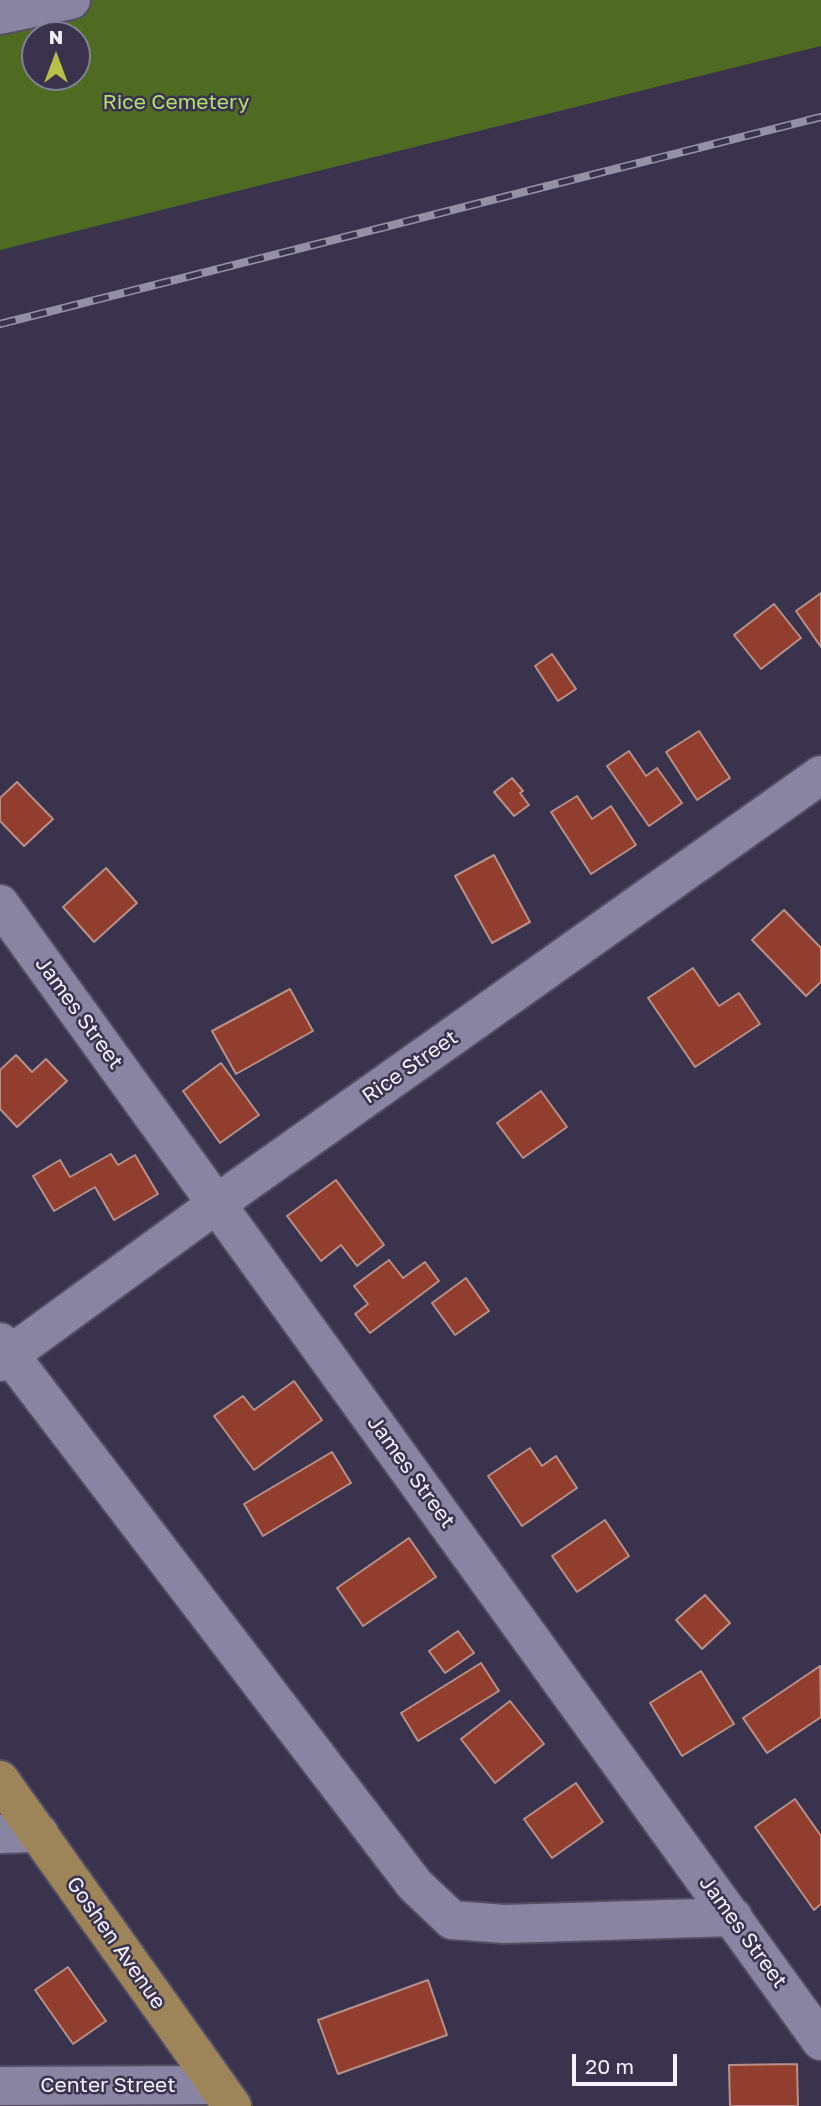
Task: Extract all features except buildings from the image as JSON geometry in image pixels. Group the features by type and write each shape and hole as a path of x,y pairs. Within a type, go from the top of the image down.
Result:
{"main road":[{"name":"Goshen Avenue","path":"0,1780 224,2095"}],"street":[{"path":"0,15 71,0"},
{"name":"Rice Street","path":"3,1353 821,775"},
{"name":"James Street","path":"0,904 821,2040"},
{"path":"3,1353 415,1885 452,1920 504,1924 733,1917"},
{"path":"0,1834 38,1833"},
{"name":"Center Street","path":"0,2086 224,2095"}],"green space":[{"name":"Rice Cemetery","path":"0,0 821,0 821,46 0,250"}],"railway":[{"path":"0,324 821,117"}]}
